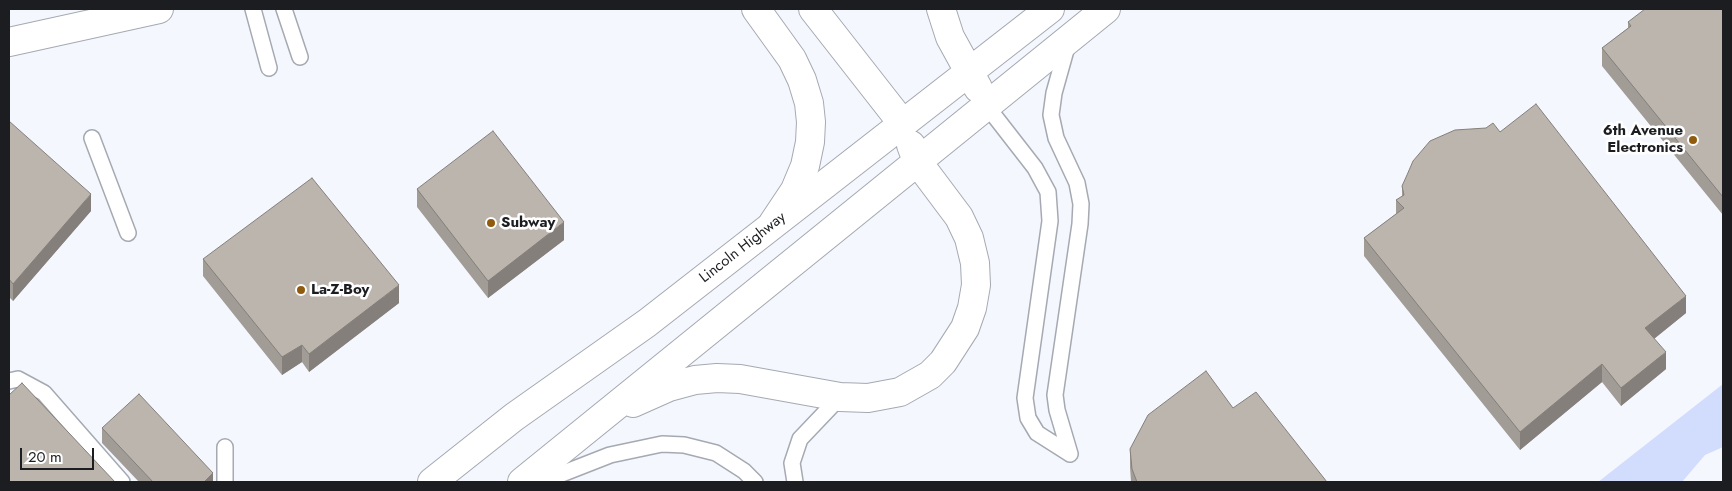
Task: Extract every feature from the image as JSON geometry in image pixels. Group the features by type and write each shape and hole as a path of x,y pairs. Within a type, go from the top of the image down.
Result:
{"main road":[{"path":"9,42 159,9"},
{"path":"756,9 778,38 799,73 809,103 811,122 810,142 795,190 770,228"},
{"path":"596,422 669,387 694,380 740,379 840,397 886,396 914,385 943,362 965,328 972,308 976,285 969,238 959,217 917,161 903,124 813,9"},
{"path":"941,9 950,37 970,71 986,105"},
{"name":"Lincoln Highway","path":"432,482 504,425 647,323 1050,9"},
{"path":"522,482 1106,9"}],"lane":[{"path":"253,9 268,68"},
{"path":"284,9 300,57"},
{"path":"986,105 1035,168 1048,192 1050,221 1025,398 1028,418 1037,433 1070,454 1055,395 1080,224 1081,204 1077,183 1056,138 1051,115 1054,93 1070,37"},
{"path":"92,138 128,233"},
{"path":"9,381 18,379 44,393 122,482"},
{"path":"795,482 792,462 800,439 840,397"},
{"path":"541,482 610,455 662,444 684,445 716,453 744,471 755,482"},
{"path":"225,447 225,482"}],"shaded area":[{"path":"1723,384 1723,447 1705,455 1682,482 1598,482"}],"building":[{"name":"6th Avenue Electronics","path":"1645,9 1723,9 1723,197 1602,48 1631,26 1628,22"},
{"path":"1536,104 1686,296 1645,328 1666,352 1621,388 1602,364 1520,432 1364,238 1404,208 1396,200 1404,195 1402,186 1413,161 1430,141 1455,130 1486,128 1493,123 1500,132"},
{"path":"9,121 91,194 13,284 9,279"},
{"name":"Subway","path":"493,131 564,222 488,281 417,189"},
{"name":"La-Z-Boy","path":"312,178 399,285 309,354 302,345 282,357 203,259"},
{"path":"1206,371 1233,408 1256,392 1327,482 1137,482 1132,469 1130,449 1148,415"},
{"path":"22,383 115,482 9,482 9,395"},
{"path":"139,394 213,473 204,482 153,482 102,428"}],"place":[{"name":"6th Avenue Electronics","path":"1693,140"},
{"name":"Subway","path":"491,223"},
{"name":"La-Z-Boy","path":"301,290"}]}
